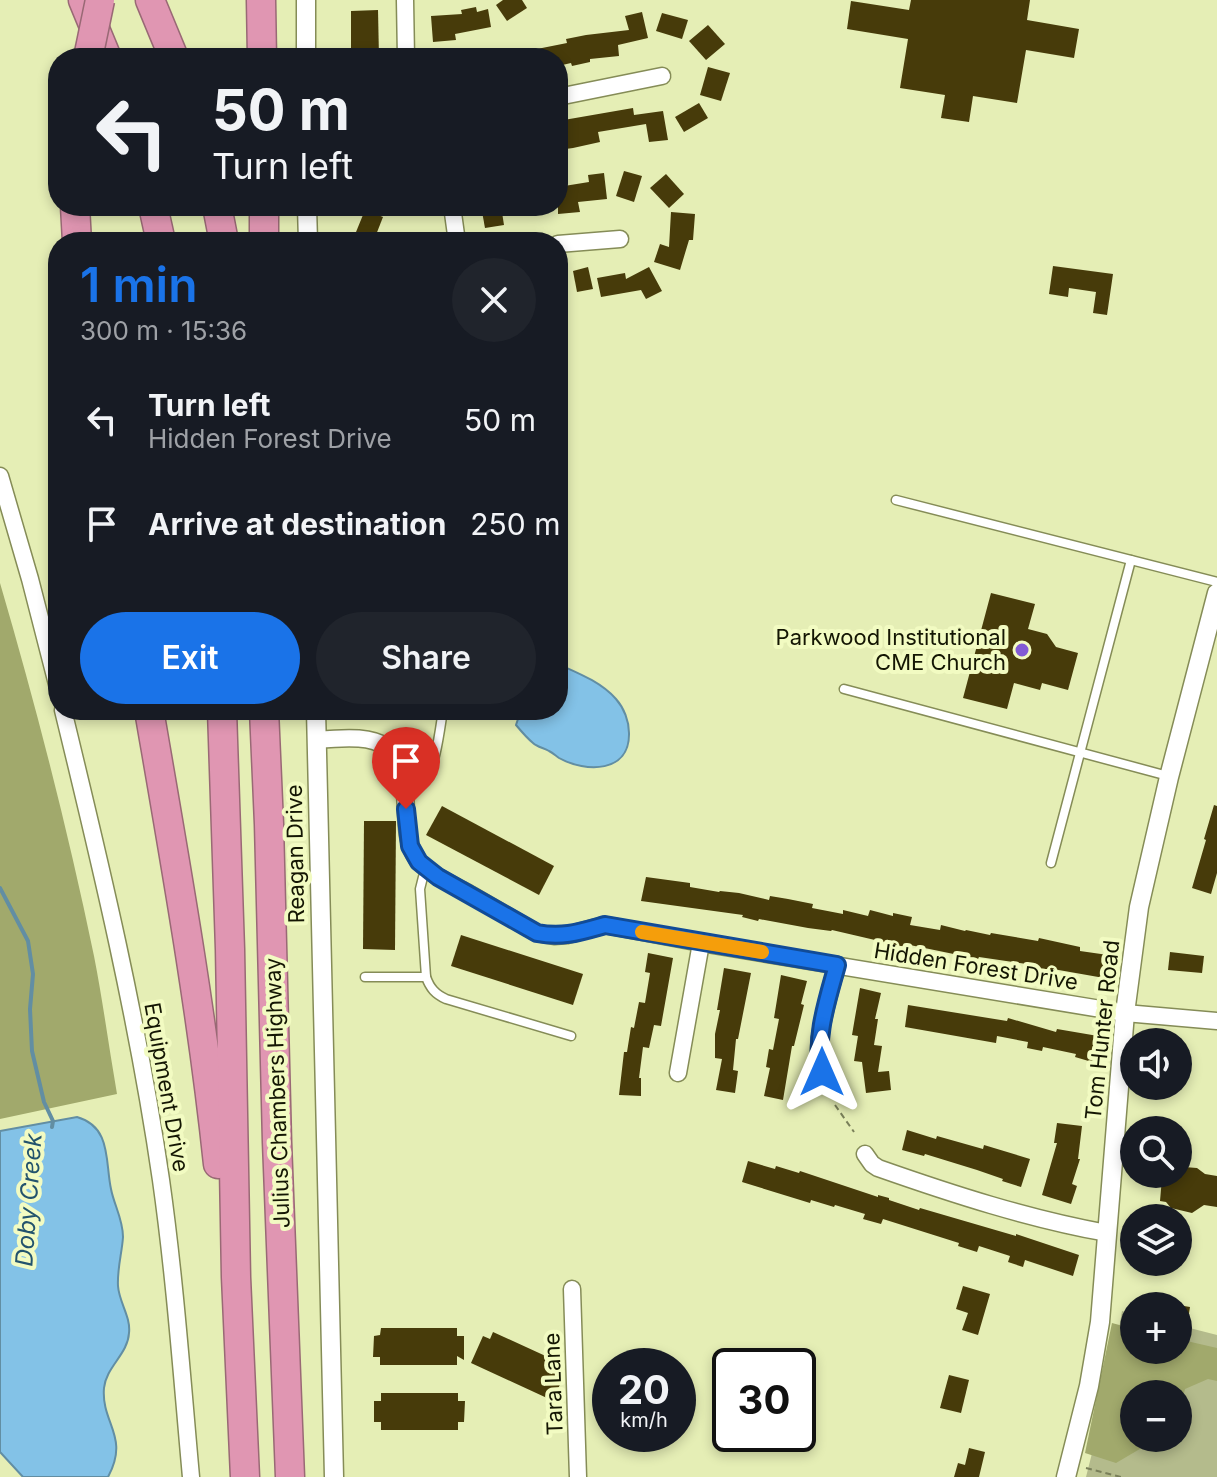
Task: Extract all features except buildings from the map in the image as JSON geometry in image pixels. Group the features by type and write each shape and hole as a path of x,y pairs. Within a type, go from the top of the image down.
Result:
{"highway":[{"path":"83,0 103,48"},
{"path":"90,48 100,0"},
{"path":"150,0 170,48"},
{"path":"261,0 262,48"},
{"path":"151,720 184,913 210,1095 241,1382"},
{"path":"222,720 236,1277 245,1477"},
{"name":"Julius Chambers Highway","path":"264,720 290,1477"}],"street":[{"path":"306,0 306,48"},
{"path":"405,0 406,48"},
{"path":"568,95 662,76"},
{"path":"568,243 620,239"},
{"path":"0,476 48,649"},
{"name":"Tom Hunter Road","path":"1067,1470 1089,1386 1100,1322 1125,1013 1139,907 1217,593"},
{"name":"Equipment Drive","path":"66,720 103,870 145,1077 166,1220 191,1477"},
{"name":"Reagan Drive","path":"316,720 334,1477"},
{"name":"Hidden Forest Drive","path":"317,740 365,739 381,744 395,754 405,788 410,846 419,862 438,877 537,933 567,935 605,925 1125,1013 1217,1021"},
{"path":"678,1073 701,943"},
{"path":"826,1083 819,1060 820,1045 837,965"},
{"path":"865,1154 878,1168 927,1185 1059,1223 1107,1233"},
{"name":"Tara Lane","path":"572,1289 578,1477"}],"lane":[{"path":"896,500 1217,582"},
{"path":"1051,863 1131,560"},
{"path":"844,689 1169,777"},
{"path":"405,788 425,779 431,768 441,720"},
{"path":"429,869 420,889 429,986 446,999 571,1036"},
{"path":"365,977 426,977"}],"path":[{"path":"836,1106 854,1131"},
{"path":"1067,1470 1121,1477"}],"green space":[{"path":"0,583 39,722 73,862 97,973 117,1094 0,1119"},
{"path":"1112,1323 1120,1325 1120,1364 1192,1364 1192,1342 1217,1348 1217,1381 1208,1379 1192,1386 1192,1380 1120,1380 1120,1452 1135,1452 1116,1463 1085,1453"},
{"path":"1120,1323 1120,1364 1192,1364 1192,1329 1217,1335 1217,1477 1086,1477 1111,1378"}],"water":[{"path":"568,669 596,683 616,699 626,715 629,733 622,756 604,766 593,767 559,758 535,744 516,725 518,720 568,720"},
{"path":"77,1117 88,1122 102,1137 111,1189 123,1230 118,1286 129,1333 125,1348 104,1388 116,1451 108,1477 23,1477 0,1452 0,1131"}],"waterway":[{"name":"Doby Creek","path":"0,888 28,941 33,974 30,1009 32,1051 44,1102 53,1121 52,1127"}],"slow traffic":[{"path":"642,932 762,952"}],"place":[{"name":"Parkwood Institutional CME Church","path":"1022,650"}],"route":[{"path":"406,809 410,846 419,862 438,877 537,933 567,935 605,925 837,965 820,1045 822,1072"}]}
